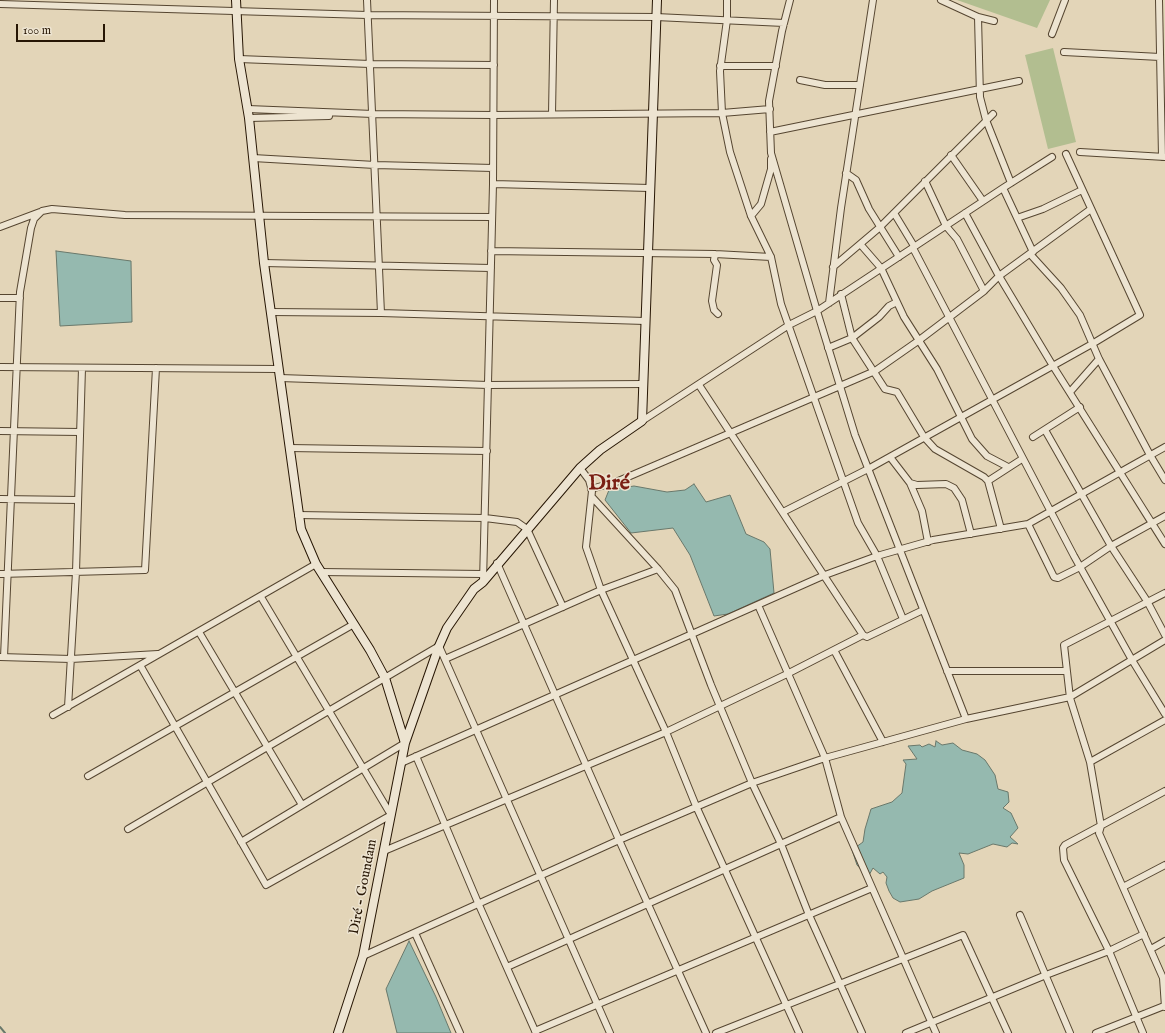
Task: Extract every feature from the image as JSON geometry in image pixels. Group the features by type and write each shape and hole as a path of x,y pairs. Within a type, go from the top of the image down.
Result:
{"main road":[{"path":"236,0 239,59 248,109 270,312 298,515 304,539 318,568 354,624 385,678 405,743"},
{"path":"642,421 657,0"},
{"name":"Diré - Goundam","path":"338,1033 363,956 405,743 439,646 447,628 483,578 498,563 580,468 600,450 642,421"}],"street":[{"path":"367,0 376,165 381,313"},
{"path":"53,715 261,597 318,568 483,578 493,184 494,0"},
{"path":"552,114 554,0"},
{"path":"728,0 727,20 720,66 722,113 730,152 751,216 771,257 781,304 858,522 877,556 903,619"},
{"path":"751,216 761,204 771,169 770,109 776,66 790,0"},
{"path":"829,303 846,173 874,0"},
{"path":"941,0 978,17 994,21"},
{"path":"1052,34 1065,0"},
{"path":"1080,152 1163,157 1159,0"},
{"path":"0,4 368,15 656,17 784,23"},
{"path":"978,17 980,97 986,120 1011,183"},
{"path":"1064,52 1160,58"},
{"path":"239,59 370,64 494,65"},
{"path":"720,66 776,66"},
{"path":"800,80 825,85 860,85"},
{"path":"770,132 855,116 1019,81"},
{"path":"248,109 373,114 493,115 722,113 770,109"},
{"path":"833,267 861,245 879,228 993,114"},
{"path":"249,118 338,116"},
{"path":"771,153 828,348 868,469 966,719"},
{"path":"783,512 868,469 1092,344 1140,315 1066,154"},
{"path":"951,155 983,201"},
{"path":"642,421 789,325 817,311 1052,157"},
{"path":"253,158 376,165 493,168"},
{"path":"846,173 856,180 869,210 879,228 899,257"},
{"path":"925,181 946,226 957,239 984,291"},
{"path":"493,184 650,188"},
{"path":"1003,188 1032,253 1080,315 1099,359 1165,480"},
{"path":"1017,218 1043,209 1082,190"},
{"path":"0,227 42,211 52,209 125,215 259,215 378,218 492,217"},
{"path":"591,489 616,482 875,371 918,341 984,291 999,276 1091,209"},
{"path":"42,211 34,219 31,228 20,298 16,368 9,574 2,657 71,659 160,654"},
{"path":"894,213 1050,512 1132,660 1165,714"},
{"path":"965,213 999,276 1053,366 1165,544"},
{"path":"861,245 881,268 918,341 937,369 972,439 987,456 1008,467"},
{"path":"491,251 715,254 771,257"},
{"path":"715,254 714,260 717,265 712,301 714,310 718,314"},
{"path":"264,263 491,268"},
{"path":"841,294 852,338 875,371 885,389 897,392 924,437 935,448 984,477 988,481 1001,529"},
{"path":"0,298 20,298"},
{"path":"828,348 852,338 879,317 889,306 897,302"},
{"path":"270,312 381,313 645,321"},
{"path":"1070,392 1099,359"},
{"path":"0,367 278,369"},
{"path":"68,707 76,572 82,368"},
{"path":"0,574 145,570 156,368"},
{"path":"280,378 488,385 644,384"},
{"path":"699,385 863,635"},
{"path":"1033,437 1080,407"},
{"path":"1046,430 1111,546 1147,601 1165,635"},
{"path":"0,431 80,432"},
{"path":"401,763 825,575 899,549 928,542 1028,524 1165,447"},
{"path":"289,448 487,451"},
{"path":"890,456 910,483 922,510 928,542"},
{"path":"988,481 1022,459"},
{"path":"580,468 589,480 592,497 586,547 601,590 666,732 696,806 757,937 799,1033"},
{"path":"910,483 917,485 946,484 954,488 962,500 972,534"},
{"path":"592,497 658,569 675,590 752,783 781,844 809,915 862,1033"},
{"path":"0,500 78,500"},
{"path":"298,515 485,518 512,520 527,529 563,607"},
{"path":"1028,524 1054,577 1058,578 1080,567 1111,546 1165,516"},
{"path":"498,563 619,840 706,1033"},
{"path":"445,659 601,590 658,569"},
{"path":"1096,1033 1136,1016 1165,1007 1163,978 1099,833 1101,826 1090,762 1070,697 1064,645 1088,634 1147,601 1165,593"},
{"path":"140,665 266,885 391,815 261,597"},
{"path":"758,605 825,758 841,817 936,1033"},
{"path":"384,852 587,764 666,732 787,674 863,635 867,637 923,610"},
{"path":"88,776 354,624"},
{"path":"199,632 302,806"},
{"path":"363,956 479,905 619,840 752,783 825,758 966,719 1070,697 1165,640"},
{"path":"128,828 439,646 570,939 610,1033"},
{"path":"834,650 883,742"},
{"path":"947,671 1066,671"},
{"path":"1090,762 1165,720"},
{"path":"241,842 405,743"},
{"path":"416,756 479,905 536,1032 598,1004 872,888"},
{"path":"1143,1033 1109,951 1064,860 1063,848 1064,845 1165,791"},
{"path":"507,967 841,817"},
{"path":"1123,887 1165,865"},
{"path":"1020,915 1070,1033"},
{"path":"415,933 460,1033"},
{"path":"906,1033 1046,975 1109,951 1144,934"},
{"path":"716,1033 963,935 993,997 1008,1033"},
{"path":"1151,949 1165,941"}],"green space":[{"path":"957,0 1050,0 1037,28"},
{"path":"1053,48 1076,142 1048,149 1025,55"}],"water":[{"path":"56,251 131,261 132,322 60,326"},
{"path":"694,484 706,502 730,495 746,534 764,542 770,549 774,593 728,614 714,616 690,555 673,528 631,533 605,500 609,490 634,486 667,492 685,490"},
{"path":"936,741 942,745 953,743 962,750 977,754 985,760 995,775 998,789 1008,792 1009,802 1003,808 1011,813 1018,828 1010,837 1018,844 1012,843 1007,847 993,844 968,854 959,853 964,865 964,878 932,891 919,899 900,902 893,898 889,891 886,883 887,877 883,872 880,874 873,868 868,877 857,865 852,850 863,842 871,809 892,802 902,793 906,764 903,760 917,759 908,746 920,745 922,747 929,744 935,747"},
{"path":"409,941 436,997 451,1033 397,1033 386,989"}],"waterway":[{"path":"0,1027 5,1033"}],"district":[{"name":"Diré","path":"609,484"}]}
